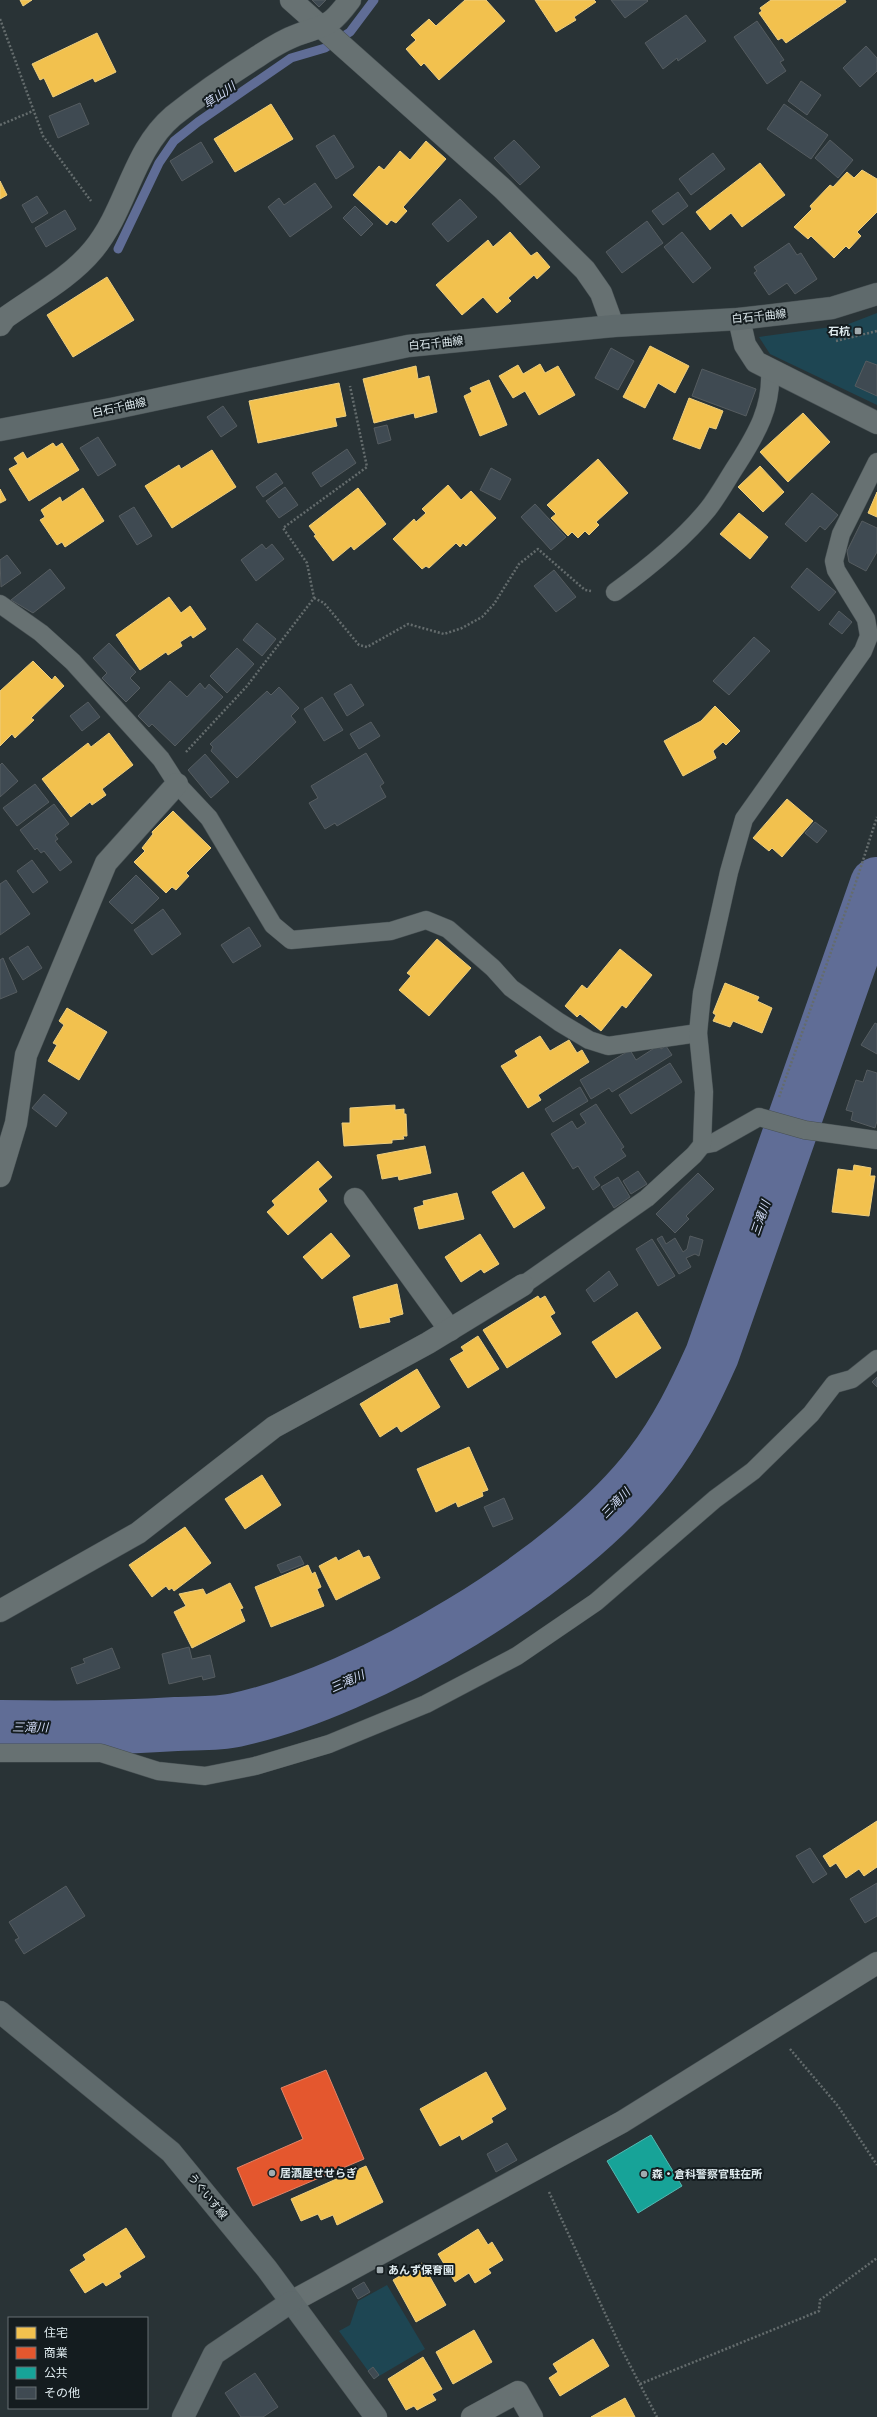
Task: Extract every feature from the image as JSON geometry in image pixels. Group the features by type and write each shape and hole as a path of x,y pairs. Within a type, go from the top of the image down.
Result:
{"main road":[{"name":"白石千曲線","path":"0,430 111,409 344,358 408,346 614,326 739,319 832,308 877,294"},
{"name":"うぐいす線","path":"0,2012 171,2152 267,2269 376,2417"},
{"path":"183,2417 214,2354 292,2302"}],"street":[{"path":"291,0 502,189 585,270 601,293 614,326"},
{"path":"332,36 337,18 350,0"},
{"path":"0,324 5,318 71,271 93,250 109,226 145,149 158,130 174,116 256,58 296,35 332,36"},
{"path":"739,319 745,345 756,362 770,371 877,423"},
{"path":"0,1176 16,1123 26,1055 106,863 177,784"},
{"path":"355,1199 450,1330"},
{"path":"0,1611 138,1533 274,1427 450,1330 523,1285"},
{"path":"292,2302 622,2122 772,2027 877,1963"},
{"path":"472,2417 518,2392 532,2417"}],"lane":[{"path":"615,592 640,574 670,548 708,509 758,430 771,391 770,371"},
{"path":"523,1285 647,1198 694,1156 702,1145 704,1092 698,1033 702,993 729,872 744,819 863,651 869,636 866,619 836,570 834,560 841,534 877,462"},
{"path":"0,604 41,633 73,662 160,759 177,784 210,818 273,924 291,940 391,931 426,920 448,929 493,968 511,988 558,1022 589,1040 608,1046 698,1033"},
{"path":"702,1145 714,1143 759,1117 805,1130 877,1140"},
{"path":"0,1753 101,1753 158,1771 205,1776 255,1766 329,1744 426,1704 517,1656 596,1602 715,1500 753,1471 811,1414 834,1384 852,1380 877,1359"}],"path":[{"path":"0,18 43,136 109,226"},
{"path":"0,125 33,111"},
{"path":"836,341 877,331"},
{"path":"177,784 175,764 247,686 314,598 308,563 283,528 367,467 344,358"},
{"path":"314,598 324,603 359,645 367,647 408,624 444,634 462,628 482,617 494,604 519,564 538,549 585,590 615,592"},
{"path":"774,1121 877,817"},
{"path":"772,2027 838,2106 877,2165"},
{"path":"537,2168 621,2348 657,2417"},
{"path":"640,2384 819,2311 820,2300 877,2258"}],"shaded area":[{"path":"877,313 877,405 770,354 759,337 846,325"},
{"path":"387,2285 425,2349 374,2379 339,2331 350,2325 358,2301"}],"building: 住宅":[{"path":"20,0 32,0 23,6"},
{"path":"465,0 486,0 505,21 439,80 424,63 421,66 406,49 416,40 411,35 429,19 436,26"},
{"path":"535,0 594,0 596,2 574,17 576,20 556,32"},
{"path":"771,0 845,0 846,2 786,43 782,38 778,40 759,13 762,11 760,8"},
{"path":"97,33 116,72 95,82 93,78 53,97 44,78 40,80 32,64"},
{"path":"271,104 293,139 235,172 214,139"},
{"path":"426,141 446,159 403,207 407,211 396,223 391,220 387,225 353,195 379,166 384,170 400,151 410,160"},
{"path":"760,163 785,195 742,227 731,213 710,230 696,212"},
{"path":"862,170 877,179 877,212 857,232 861,236 849,249 846,246 834,258 811,236 808,239 794,227 812,209 810,206 830,185 833,187 847,172 854,178"},
{"path":"0,181 7,195 0,199"},
{"path":"510,232 531,256 537,252 550,267 537,279 534,275 508,298 511,301 497,313 483,297 462,315 436,285 488,240 493,247"},
{"path":"107,277 134,320 73,357 47,315"},
{"path":"650,346 689,366 675,393 658,383 645,408 623,397"},
{"path":"540,364 545,373 558,366 575,395 539,415 525,391 513,398 499,376 518,365 523,374"},
{"path":"416,366 418,379 429,376 437,412 415,418 414,413 374,423 363,379"},
{"path":"489,380 507,425 480,436 464,396 472,392 470,388"},
{"path":"339,383 346,416 335,418 337,426 258,443 249,401"},
{"path":"689,398 723,411 716,429 709,427 700,449 673,439"},
{"path":"803,413 830,442 788,482 760,452"},
{"path":"53,443 56,447 62,443 79,470 29,501 9,469 18,464 14,458 23,452 27,459"},
{"path":"212,450 236,487 172,528 145,486 179,465 181,469"},
{"path":"598,459 628,493 596,522 599,525 589,535 585,531 578,538 572,532 568,536 551,518 556,514 547,505"},
{"path":"760,466 784,492 763,512 738,487"},
{"path":"448,485 461,500 471,491 496,518 466,546 463,543 460,547 456,543 429,568 426,566 422,569 393,539 414,519 416,522 426,513 422,509"},
{"path":"83,488 104,521 65,547 62,542 57,545 40,520 45,517 41,510 60,497 62,502"},
{"path":"358,488 386,524 354,550 351,546 333,561 314,536 316,535 309,526"},
{"path":"0,489 6,500 0,503"},
{"path":"877,492 877,517 868,513"},
{"path":"739,513 768,537 750,559 720,534"},
{"path":"169,597 181,613 190,606 206,629 193,638 191,635 180,642 182,646 168,655 166,652 140,670 116,635"},
{"path":"33,661 52,680 55,676 64,686 31,718 34,720 15,738 12,734 0,746 0,691"},
{"path":"715,706 740,731 726,745 723,742 713,751 716,758 683,776 664,741 701,721"},
{"path":"109,733 133,765 102,789 106,795 92,805 90,802 71,817 42,779 88,743 91,747"},
{"path":"787,799 813,821 782,857 772,848 769,851 753,838"},
{"path":"173,811 211,848 186,873 189,876 176,890 172,887 166,893 134,862 145,851 142,848 153,834 152,832"},
{"path":"437,939 471,968 429,1016 399,990 411,976 407,973"},
{"path":"620,949 652,975 626,1008 622,1005 601,1031 580,1014 577,1017 565,1006 582,985 587,989"},
{"path":"725,983 759,997 757,1001 772,1008 762,1033 733,1021 730,1027 713,1021 716,1015 713,1013"},
{"path":"67,1008 107,1032 79,1080 48,1061 57,1045 53,1043 64,1025 59,1021"},
{"path":"540,1036 550,1051 569,1040 577,1053 582,1050 589,1062 538,1095 541,1100 528,1108 501,1066 518,1056 515,1051"},
{"path":"395,1105 395,1110 404,1109 404,1114 406,1114 407,1136 403,1136 404,1139 392,1140 392,1143 344,1146 342,1123 350,1123 350,1108"},
{"path":"425,1146 431,1173 399,1180 398,1176 382,1179 377,1155"},
{"path":"318,1161 332,1177 318,1189 327,1201 288,1235 267,1212 275,1205 272,1201"},
{"path":"854,1165 871,1168 870,1176 875,1176 869,1216 832,1212 838,1169 853,1171"},
{"path":"523,1172 545,1208 514,1228 492,1192"},
{"path":"457,1193 464,1219 419,1229 414,1208 424,1205 423,1201"},
{"path":"331,1233 350,1256 322,1279 303,1257"},
{"path":"480,1234 499,1264 484,1273 481,1269 461,1282 445,1257"},
{"path":"397,1284 403,1314 389,1318 390,1322 360,1328 353,1297"},
{"path":"538,1296 540,1299 545,1296 555,1313 550,1316 561,1334 507,1368 483,1330"},
{"path":"637,1312 661,1348 616,1378 592,1342"},
{"path":"478,1336 499,1369 468,1388 450,1359 464,1351 461,1347"},
{"path":"417,1369 440,1407 401,1432 397,1426 380,1437 360,1404"},
{"path":"469,1447 488,1490 482,1492 483,1496 458,1507 456,1502 436,1512 417,1469"},
{"path":"262,1475 281,1505 245,1529 225,1499"},
{"path":"185,1527 211,1563 174,1591 172,1588 169,1590 166,1586 152,1597 129,1565"},
{"path":"359,1550 363,1558 369,1556 380,1578 336,1600 319,1566 336,1557 338,1561"},
{"path":"308,1565 312,1574 315,1572 321,1587 317,1589 324,1606 271,1627 255,1587"},
{"path":"230,1583 243,1608 240,1609 245,1621 192,1648 174,1612 186,1606 179,1594 203,1589 206,1595"},
{"path":"877,1821 877,1867 864,1876 859,1869 846,1878 836,1863 830,1867 823,1856"},
{"path":"486,2072 506,2109 491,2118 493,2122 462,2140 460,2135 440,2146 420,2109"},
{"path":"366,2166 383,2202 337,2225 333,2215 321,2220 318,2214 301,2221 291,2199"},
{"path":"126,2228 145,2257 119,2273 121,2277 106,2286 103,2282 85,2293 70,2270 86,2260 83,2255"},
{"path":"478,2229 488,2245 492,2242 503,2260 488,2269 491,2273 475,2283 469,2273 455,2282 438,2254"},
{"path":"422,2263 446,2305 416,2322 393,2280"},
{"path":"474,2330 492,2362 453,2384 436,2352"},
{"path":"593,2339 609,2366 560,2396 549,2378 558,2372 553,2364"},
{"path":"423,2357 442,2389 432,2394 436,2400 417,2410 414,2406 406,2410 388,2379"},
{"path":"625,2398 635,2417 591,2417"}],"building: 商業":[{"path":"326,2070 364,2159 253,2206 237,2168 303,2139 281,2088"}],"building: 公共":[{"name":"森・倉科警察官駐在所","path":"651,2135 682,2186 638,2213 607,2161"}],"building: その他":[{"path":"312,0 326,0 319,7"},
{"path":"611,0 647,0 648,1 625,18"},
{"path":"686,15 706,41 678,61 677,58 663,69 645,43"},
{"path":"757,21 784,60 780,62 786,71 767,84 734,37"},
{"path":"866,46 877,58 877,71 860,87 843,68"},
{"path":"801,81 821,95 807,115 788,101"},
{"path":"80,103 89,124 58,138 49,116"},
{"path":"784,104 828,135 811,159 767,129"},
{"path":"334,135 354,167 336,179 316,146"},
{"path":"514,140 540,167 520,185 494,158"},
{"path":"830,140 853,160 838,178 815,158"},
{"path":"201,142 213,162 182,181 170,161"},
{"path":"713,153 725,169 691,195 679,179"},
{"path":"315,183 332,207 290,237 268,207 279,198 284,205"},
{"path":"678,192 688,206 663,225 652,211"},
{"path":"37,196 48,213 32,223 22,205"},
{"path":"460,199 477,217 448,242 432,224"},
{"path":"355,206 373,224 361,236 343,218"},
{"path":"65,210 76,229 46,247 35,228"},
{"path":"647,221 663,243 622,273 606,252"},
{"path":"682,232 711,268 693,283 664,247"},
{"path":"789,243 797,255 801,253 817,279 795,294 787,283 769,295 754,273 757,271 754,267"},
{"path":"611,348 634,361 618,390 595,378"},
{"path":"866,361 877,365 877,396 855,386"},
{"path":"702,369 756,389 746,416 692,396"},
{"path":"223,406 237,426 221,437 207,417"},
{"path":"387,425 391,440 378,444 374,428"},
{"path":"98,437 116,465 98,476 80,448"},
{"path":"347,449 356,463 321,487 312,473"},
{"path":"491,468 511,479 500,500 480,490"},
{"path":"276,473 283,483 263,497 256,487"},
{"path":"285,487 298,505 279,518 266,501"},
{"path":"812,493 838,515 825,530 820,526 806,542 785,524"},
{"path":"535,504 566,537 551,550 521,517"},
{"path":"134,507 152,536 137,545 119,516"},
{"path":"862,521 877,528 877,552 866,571 849,562 847,551"},
{"path":"262,544 266,549 272,544 284,559 256,581 241,560"},
{"path":"7,555 21,573 1,587 0,560"},
{"path":"807,568 836,592 819,611 791,587"},
{"path":"50,569 65,588 33,613 11,600"},
{"path":"554,570 576,597 556,612 534,586"},
{"path":"839,611 852,622 842,634 829,624"},
{"path":"257,623 276,639 262,656 243,640"},
{"path":"754,637 770,651 729,695 713,681"},
{"path":"109,643 136,672 130,678 140,688 126,702 102,678 107,673 93,658"},
{"path":"237,648 254,664 227,693 210,676"},
{"path":"170,681 187,697 200,683 205,689 209,684 223,697 175,746 152,724 149,727 138,716"},
{"path":"351,684 364,705 347,716 334,694"},
{"path":"279,687 299,708 291,716 296,722 237,778 211,751 213,747 210,744 267,691 271,695"},
{"path":"322,697 343,730 324,741 304,709"},
{"path":"88,702 100,717 82,731 70,716"},
{"path":"371,722 380,736 359,749 350,734"},
{"path":"366,753 384,783 380,786 386,797 337,826 335,823 325,829 309,803 318,798 311,786"},
{"path":"205,754 229,782 211,798 188,770"},
{"path":"2,763 18,781 0,797 0,765"},
{"path":"35,784 49,802 17,826 3,808"},
{"path":"54,804 69,824 55,835 58,839 55,841 72,862 60,871 44,851 41,853 37,848 35,850 20,830"},
{"path":"815,822 827,831 817,843 805,833"},
{"path":"32,860 48,882 33,893 17,871"},
{"path":"136,875 159,898 132,924 109,902"},
{"path":"6,880 30,914 0,935 0,884"},
{"path":"163,909 181,934 152,955 134,930"},
{"path":"249,927 261,946 233,963 221,945"},
{"path":"28,946 42,968 23,980 9,958"},
{"path":"3,958 17,992 0,999 0,960"},
{"path":"875,1023 877,1024 877,1054 861,1045"},
{"path":"659,1045 661,1049 666,1046 672,1055 612,1092 609,1088 591,1099 580,1080 630,1050 636,1060"},
{"path":"670,1063 682,1082 631,1114 619,1095"},
{"path":"867,1070 877,1073 877,1121 875,1128 851,1120 853,1112 846,1110 856,1080 863,1082"},
{"path":"580,1087 588,1101 553,1122 545,1109"},
{"path":"44,1094 67,1113 56,1127 32,1108"},
{"path":"596,1104 624,1147 621,1149 626,1156 594,1177 600,1185 593,1190 578,1166 573,1169 551,1134 572,1121 577,1129 586,1123 580,1114"},
{"path":"638,1171 647,1184 631,1194 623,1181"},
{"path":"698,1173 714,1189 686,1216 689,1219 675,1233 656,1214"},
{"path":"618,1177 630,1197 614,1208 601,1187"},
{"path":"662,1236 666,1244 675,1238 683,1252 687,1249 690,1236 703,1240 699,1256 695,1254 686,1258 691,1267 679,1274 657,1239"},
{"path":"652,1239 675,1276 658,1286 636,1249"},
{"path":"609,1271 618,1285 594,1302 586,1290"},
{"path":"877,1377 877,1387 872,1382"},
{"path":"504,1498 513,1519 493,1527 484,1507"},
{"path":"300,1556 304,1564 281,1573 277,1565"},
{"path":"189,1647 192,1659 210,1655 215,1677 203,1680 202,1676 169,1684 162,1654"},
{"path":"112,1648 120,1668 77,1684 71,1668 85,1663 83,1659"},
{"path":"810,1848 827,1874 813,1883 796,1856"},
{"path":"877,1883 877,1916 865,1923 850,1899"},
{"path":"66,1886 85,1916 24,1954 15,1940 19,1938 9,1922"},
{"path":"507,2143 517,2160 496,2172 487,2154"},
{"path":"364,2282 370,2292 358,2299 352,2289"},
{"path":"373,2367 379,2375 374,2379 368,2371"},
{"path":"255,2373 278,2407 263,2417 241,2417 225,2393"}],"waterway":[{"name":"草山川","path":"118,249 159,163 174,141 198,122 291,58 325,48 350,32 374,0"},
{"name":"三滝川","path":"0,1727 66,1728 214,1723 236,1720 289,1705 345,1683 404,1655 463,1622 519,1585 570,1545 615,1505 651,1464 669,1438 692,1397 712,1355 877,884"}],"place":[{"name":"石杭","path":"858,331"},
{"name":"居酒屋せせらぎ","path":"272,2173"},
{"name":"森・倉科警察官駐在所","path":"644,2174"},
{"name":"あんず保育園","path":"380,2270"}]}
